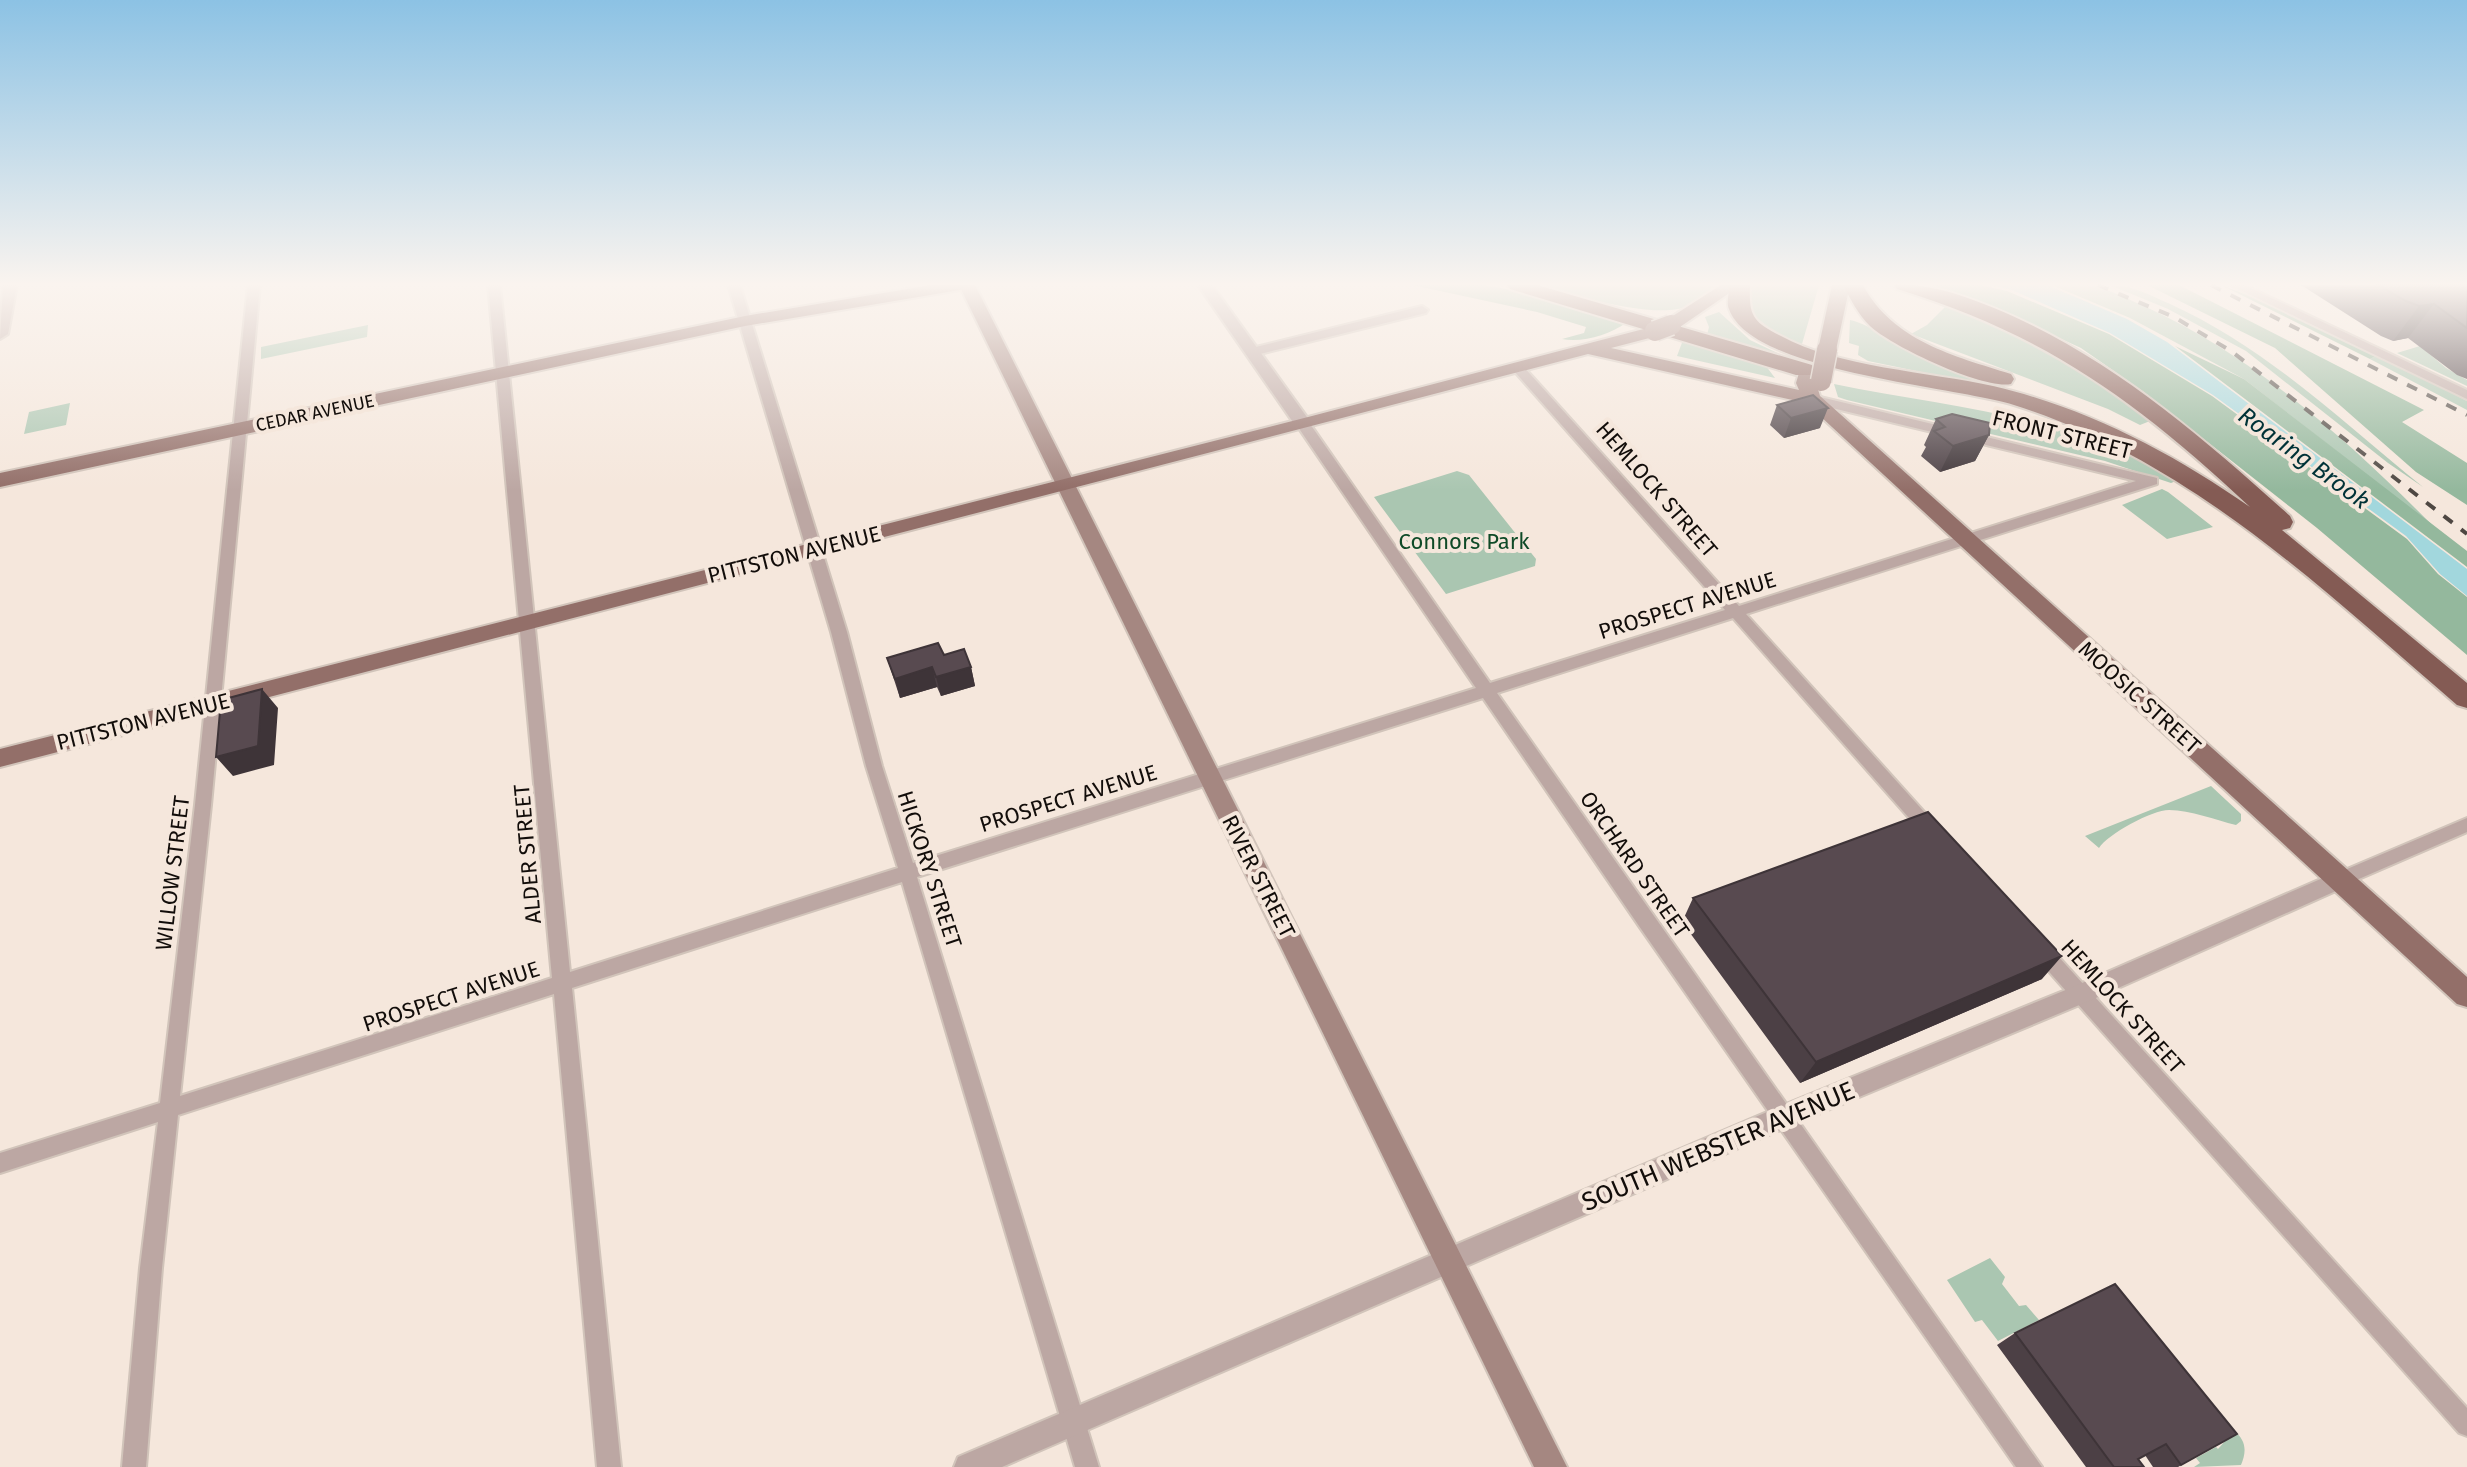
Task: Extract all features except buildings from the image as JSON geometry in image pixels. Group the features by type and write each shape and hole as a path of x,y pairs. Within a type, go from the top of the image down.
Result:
{"highway":[{"path":"1748,353 1810,372 2040,415 2120,443 2177,468"},
{"path":"1809,353 2026,402 2113,434 2177,468 2265,530 2467,698"},
{"path":"1936,353 2079,407 2165,448 2237,493 2467,678"},
{"path":"2071,353 2133,396 2211,460 2320,558"}],"main road":[{"name":"CEDAR AVENUE","path":"0,480 593,353"},
{"name":"RIVER STREET","path":"1001,353 1551,1467"},
{"name":"PITTSTON AVENUE","path":"0,758 1568,353"},
{"name":"FRONT STREET","path":"1619,353 1813,386"},
{"path":"1813,386 1819,353"},
{"name":"MOOSIC STREET","path":"1813,386 1967,540 2467,995"}],"street":[{"name":"WILLOW STREET","path":"134,1467 151,1268 213,703 247,353"},
{"name":"ALDER STREET","path":"500,353 609,1467"},
{"name":"HICKORY STREET","path":"755,353 814,549 874,766 909,872 1087,1467"},
{"name":"ORCHARD STREET","path":"1253,353 2030,1467"},
{"path":"2380,353 2467,395"},
{"name":"HEMLOCK STREET","path":"1518,368 1940,840"},
{"name":"FRONT STREET","path":"1813,386 2152,481"},
{"name":"PROSPECT AVENUE","path":"0,1163 909,872 2152,481"},
{"name":"SOUTH WEBSTER AVENUE","path":"968,1467 1783,1117 2081,994 2467,825"},
{"name":"HEMLOCK STREET","path":"2030,938 2467,1425"}],"green space":[{"path":"261,353 288,353 261,359"},
{"path":"1678,353 1726,353 1766,366 1775,378 1677,356"},
{"path":"1768,353 1778,353 1796,362"},
{"path":"1912,353 1990,380 1989,386 1868,361 1858,355"},
{"path":"1962,353 2057,353 2150,421 2140,425 2108,409"},
{"path":"2089,353 2141,353 2212,396 2407,539 2438,574 2467,597 2467,655 2317,528 2144,392"},
{"path":"2185,353 2244,379 2467,551 2467,567"},
{"path":"2196,353 2230,353 2264,377 2371,465 2436,529 2244,379"},
{"path":"2249,353 2256,353 2302,387 2423,487"},
{"path":"2281,353 2313,353 2424,410 2402,422 2467,463 2467,505 2416,472"},
{"path":"2359,353 2378,355 2370,359"},
{"path":"2398,353 2429,353 2467,380 2467,386"},
{"path":"2378,355 2467,401 2467,410 2370,359"},
{"path":"1834,384 1966,408 2053,428 2096,441 2176,481 2171,483 2105,461 1847,400 1838,397"},
{"path":"70,403 66,425 24,434 29,412"},
{"name":"Connors Park","path":"1457,471 1469,475 1536,559 1535,566 1446,594 1374,497"},
{"path":"2162,489 2213,527 2167,539 2122,505"},
{"path":"2211,786 2241,814 2241,821 2236,825 2194,813 2169,810 2131,824 2099,848 2085,836"},
{"path":"1990,1258 2005,1277 2002,1284 2019,1306 2026,1305 2039,1320 1998,1341 1982,1320 1975,1322 1947,1280"},
{"path":"2234,1431 2244,1446 2241,1465 2194,1467 2200,1463 2196,1458 2216,1447 2218,1449"}],"water":[{"name":"Roaring Brook","path":"2144,353 2182,353 2467,569 2467,596 2440,574 2406,536 2213,395"}],"railway":[{"path":"2234,353 2467,534"},
{"path":"2346,353 2467,415"}]}
